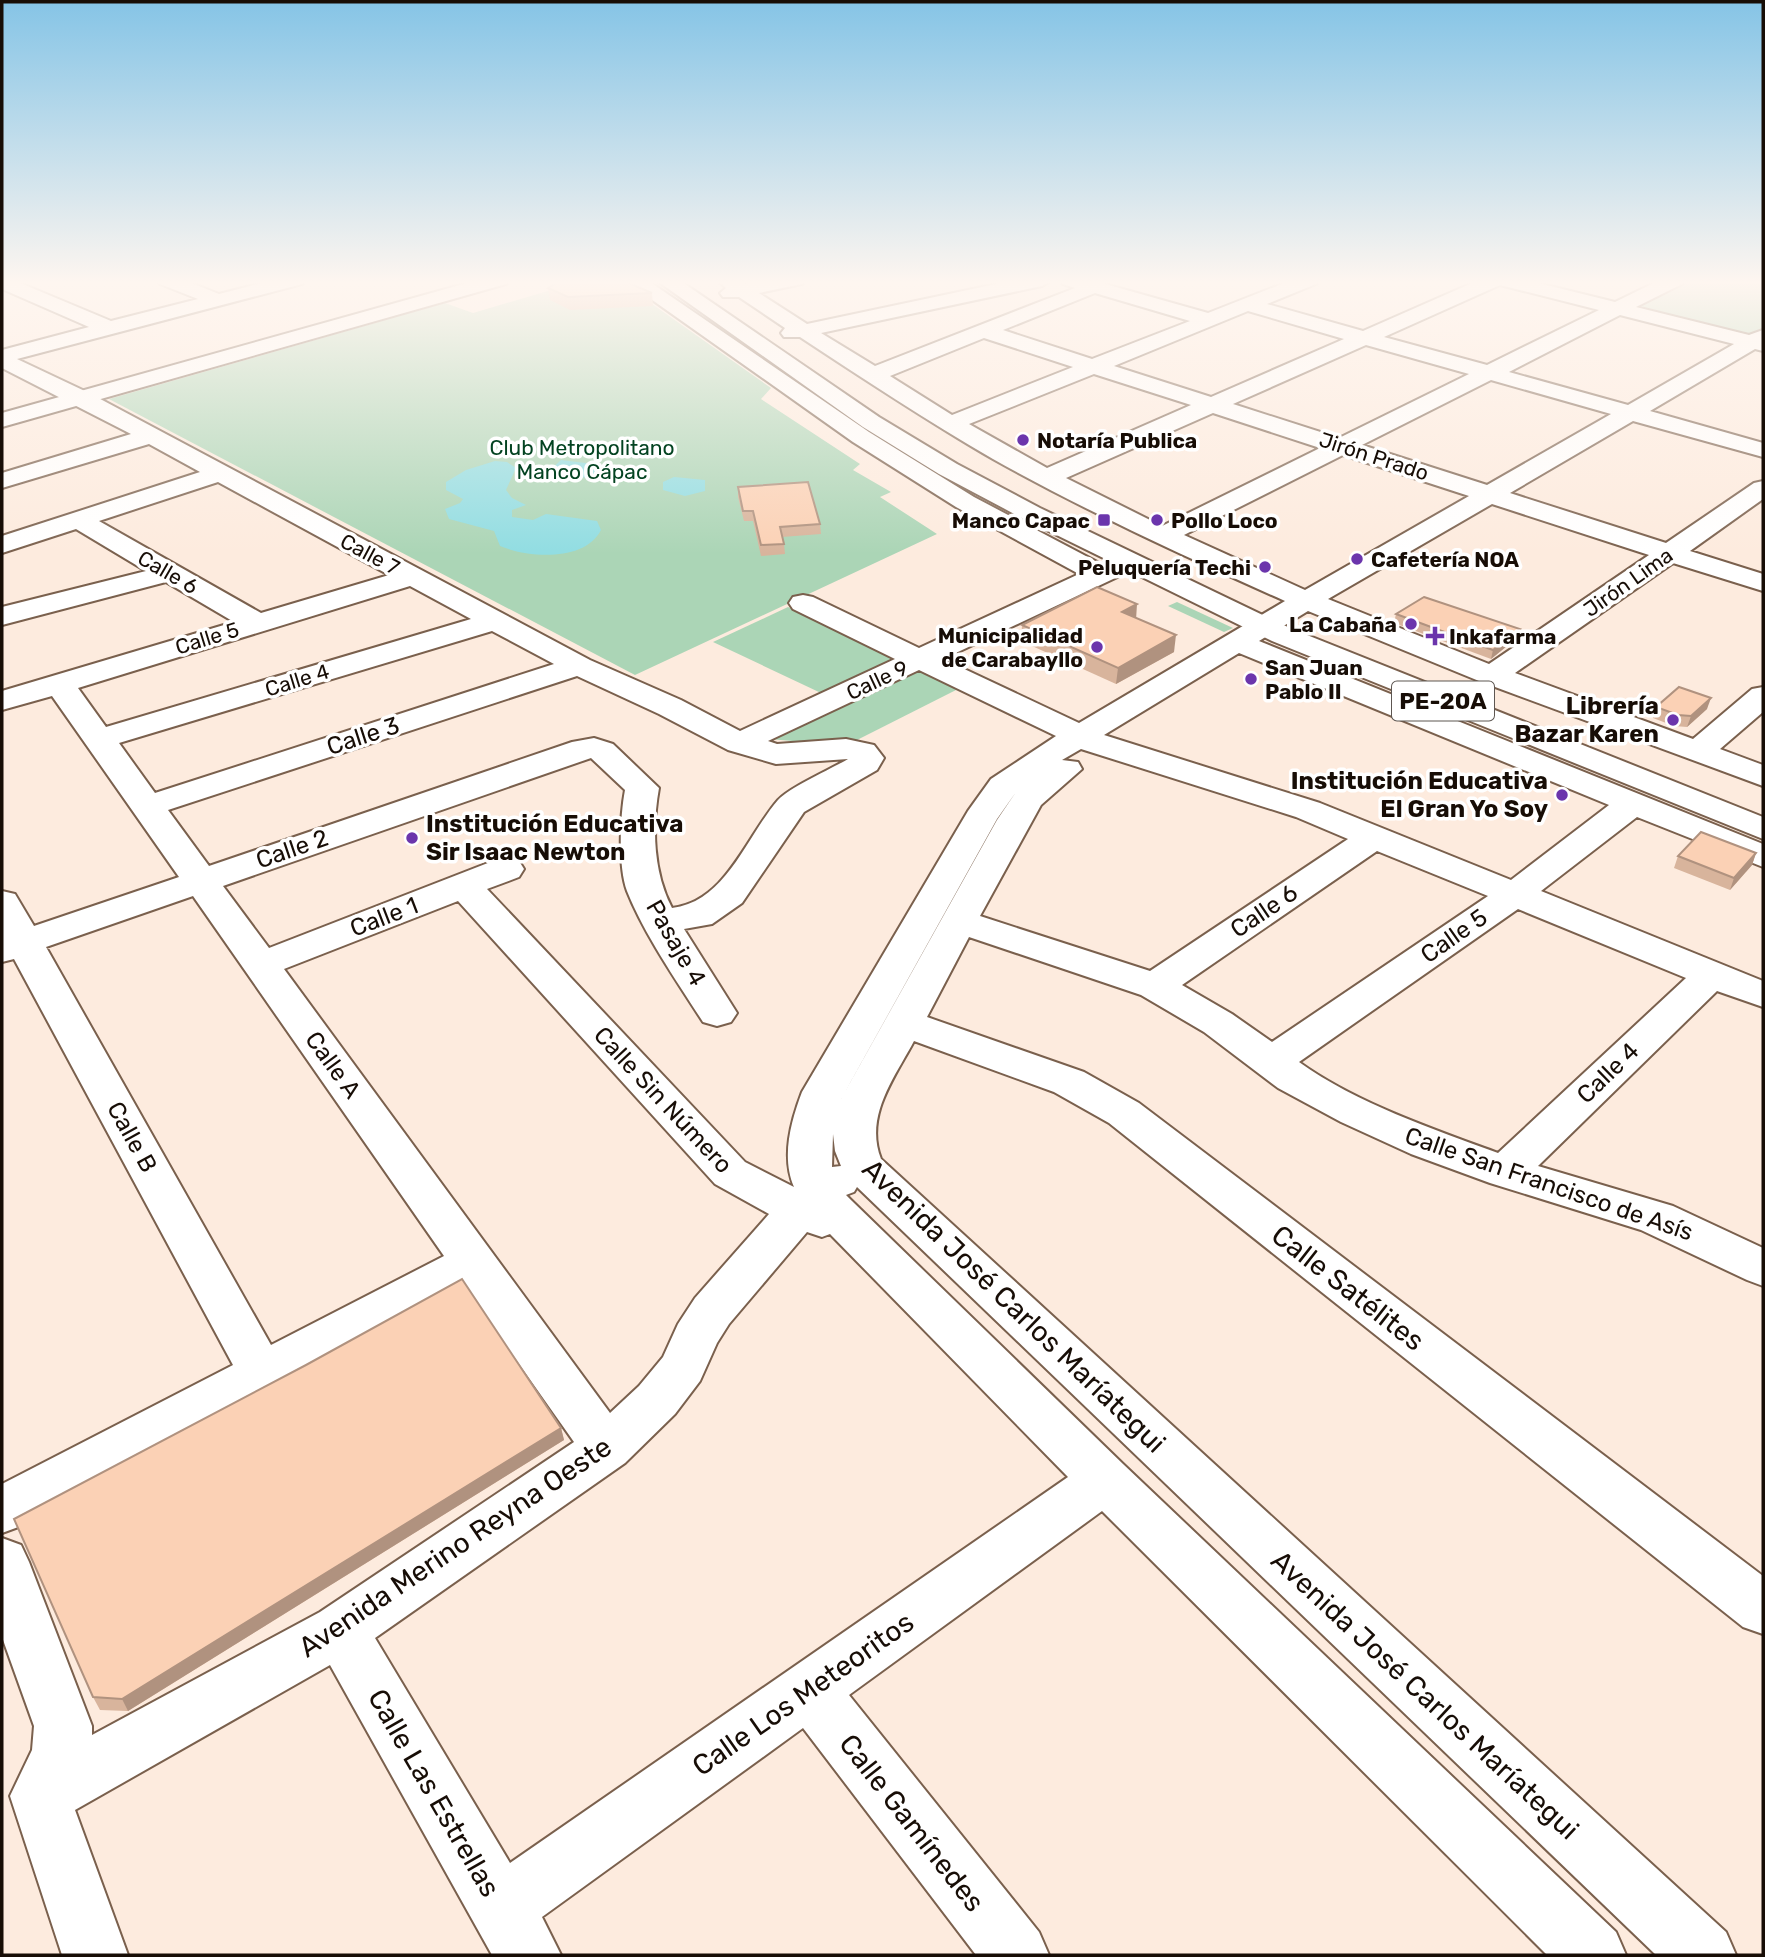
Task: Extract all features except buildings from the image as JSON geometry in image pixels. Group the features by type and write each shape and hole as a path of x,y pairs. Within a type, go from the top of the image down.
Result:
{"main road":[{"name":"Calle 7","path":"28,371 579,666 670,707 739,743 776,754 846,749 863,752 868,758 865,763 792,805 729,895 699,916 660,920"},
{"path":"2,420 72,394 149,371"},
{"path":"2,407 72,394 155,371"},
{"path":"768,371 861,437 965,502 1100,574"},
{"name":"PE-20A","path":"799,371 871,422 948,469 1128,561 1666,778 1763,829"},
{"name":"PE-20A","path":"852,371 923,430 982,464 1143,545 1282,625"},
{"path":"792,388 820,386 876,371"},
{"path":"949,424 1083,371"},
{"name":"Jirón Prado","path":"1102,371 1214,404 1763,583"},
{"path":"1046,478 1288,371"},
{"path":"1483,371 1763,450"},
{"path":"1162,536 1492,371"},
{"name":"Avenida José Carlos Maríategui","path":"1593,1955 1105,1480 855,1232 808,1201 809,1156 812,1118 823,1092 980,818 1003,786 1090,741 1713,371"},
{"path":"861,377 1046,478 1162,536 1282,625 1666,778 1763,776"},
{"path":"2,481 151,436"},
{"path":"2,545 221,473"},
{"name":"Jirón Lima","path":"1493,676 1763,488"},
{"name":"Calle 6","path":"78,520 257,623"},
{"name":"Calle 9","path":"739,743 1128,561"},
{"path":"2,616 169,573"},
{"name":"Calle 5","path":"2,701 412,576"},
{"path":"803,603 1090,741 1254,792 1374,837 1763,995"},
{"name":"Calle 4","path":"99,739 495,621"},
{"path":"1282,625 1493,676 1666,778 1763,856"},
{"name":"Calle 3","path":"147,806 579,666"},
{"name":"Calle A","path":"58,682 607,1448"},
{"name":"Calle 5","path":"1271,1062 1515,894 1666,778 1763,696"},
{"name":"Avenida José Carlos Maríategui","path":"1090,741 1076,761 1029,798 859,1104 853,1129 854,1149 864,1168 905,1209 1703,1955"},
{"name":"Pasaje 4","path":"583,749 594,748 602,751 642,788 636,820 644,889 717,1013"},
{"name":"Calle 2","path":"13,946 583,749"},
{"name":"PE-20A","path":"1666,778 1763,801"},
{"name":"Calle 6","path":"1155,986 1374,837"},
{"name":"Calle 1","path":"261,964 506,869"},
{"name":"Calle Sin Número","path":"464,886 730,1173 808,1201"},
{"name":"Calle B","path":"2,902 13,946 262,1373"},
{"name":"Calle San Francisco de Asís","path":"959,920 1155,986 1219,1023 1293,1078 1356,1112 1426,1143 1505,1172 1657,1218 1763,1268"},
{"name":"Calle 4","path":"1505,1172 1712,974"},
{"name":"Calle Satélites","path":"903,1023 1069,1082 1124,1112 1763,1609"},
{"name":"Avenida Merino Reyna Oeste","path":"40,1796 340,1630 607,1448 657,1400 683,1367 695,1337 712,1311 808,1201 864,1168"},
{"path":"855,1232 905,1209"},
{"path":"2,1510 474,1261"},
{"name":"Calle Los Meteoritos","path":"514,1932 809,1690 1105,1480"},
{"path":"2,1562 63,1726 62,1755 40,1796 95,1955"},
{"name":"Calle Las Estrellas","path":"340,1630 514,1932"},
{"name":"Calle Gamínedes","path":"809,1690 1016,1955"}],"green space":[{"name":"Club Metropolitano Manco Cápac","path":"206,371 747,371 771,388 761,399 860,464 853,470 891,492 880,497 937,534 635,675 109,399"},
{"path":"1177,602 1233,628 1224,632 1168,606"},
{"path":"788,607 897,658 821,693 713,642"},
{"path":"918,671 958,689 857,740 827,744 769,739"}],"water":[{"path":"561,460 626,468 613,481 547,473"},
{"path":"495,461 507,462 516,468 506,490 512,498 526,505 512,510 512,517 533,520 546,514 597,521 601,530 582,548 540,555 500,546 494,531 449,519 445,509 463,499 446,490 446,482 466,470"},
{"path":"674,477 705,480 705,491 685,496 663,490 663,482"}],"place":[{"name":"Notaría Publica","path":"1023,440"},
{"name":"Manco Capac","path":"1104,520"},
{"name":"Pollo Loco","path":"1157,520"},
{"name":"Cafetería NOA","path":"1357,559"},
{"name":"Peluquería Techi","path":"1265,567"},
{"name":"La Cabaña","path":"1411,624"},
{"name":"Inkafarma","path":"1435,636"},
{"name":"Municipalidad de Carabayllo","path":"1097,647"},
{"name":"San Juan Pablo II","path":"1251,679"},
{"name":"Librería Bazar Karen","path":"1673,720"},
{"name":"Institución Educativa El Gran Yo Soy","path":"1562,795"},
{"name":"Institución Educativa Sir Isaac Newton","path":"412,838"}]}
